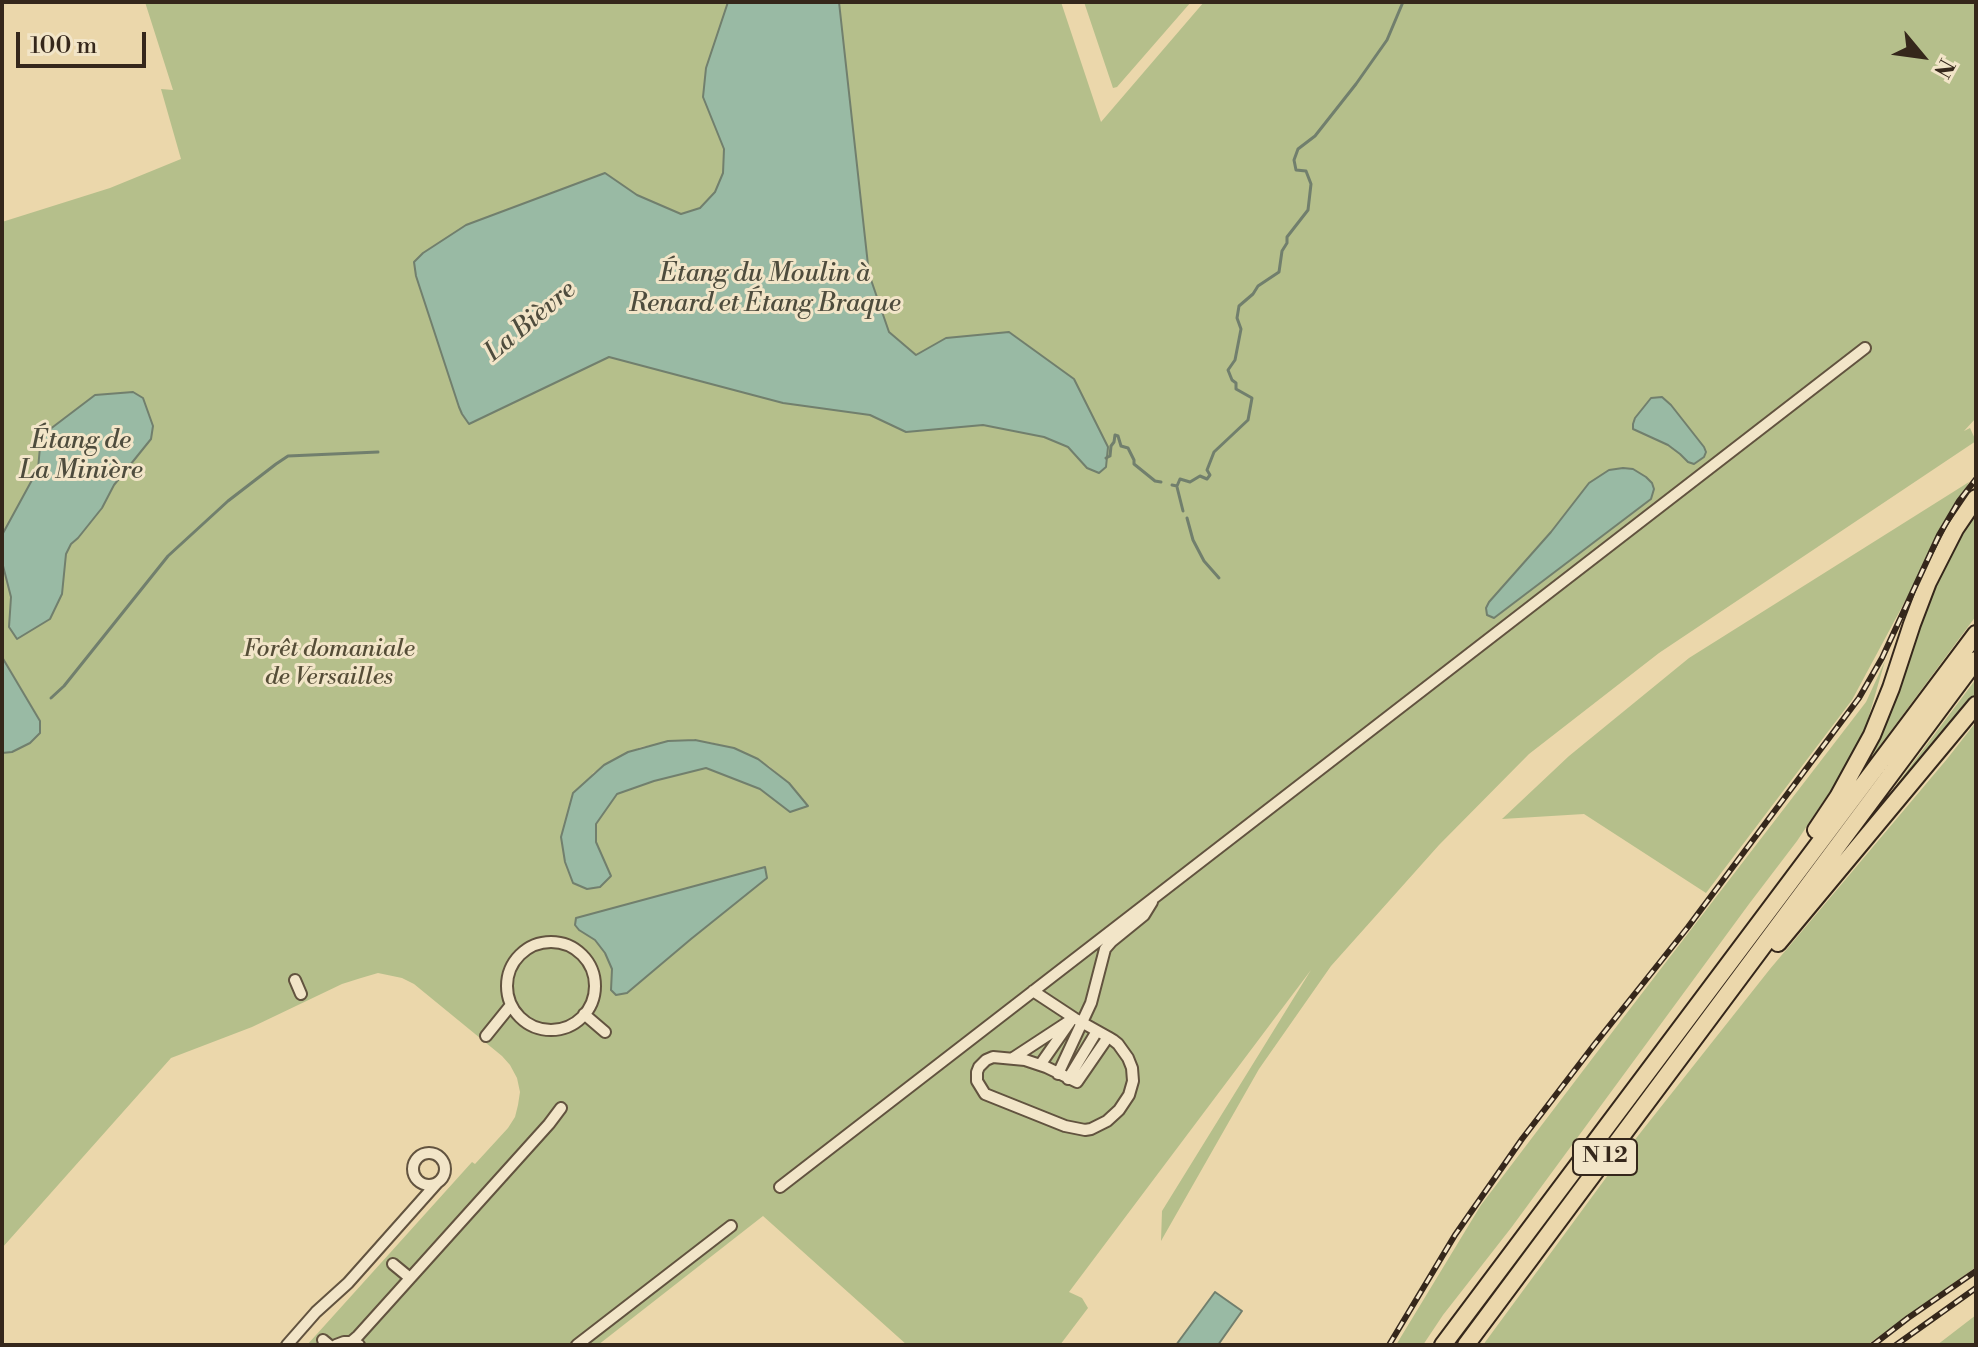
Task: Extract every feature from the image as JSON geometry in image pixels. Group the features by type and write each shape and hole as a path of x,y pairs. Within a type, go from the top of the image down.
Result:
{"highway":[{"path":"1806,861 1814,834 1872,735 1932,574 1955,529 1976,498"},
{"name":"N 12","path":"1443,1345 1976,634"},
{"name":"N 12","path":"1466,1345 1976,660"},
{"path":"1746,969 1769,954 1976,705"}],"street":[{"path":"780,1187 1865,348"},
{"path":"1040,1065 1091,1003 1105,949 1144,915 1155,897"},
{"path":"544,942 571,947 582,955 595,980 594,994 584,1014 566,1028 551,1031 522,1021 507,995 507,979 519,955 544,942"},
{"path":"295,980 301,994"},
{"path":"1033,991 1078,1020 1108,1037 1118,1044 1132,1068 1133,1081 1129,1095 1107,1121 1091,1129 1078,1130 985,1094 977,1081 979,1067 986,1060 993,1057 1013,1058 1040,1065 1074,1082 1079,1081 1108,1037"},
{"path":"486,1036 511,1005"},
{"path":"584,1014 605,1032"},
{"path":"1013,1058 1078,1020"},
{"path":"1063,1077 1078,1020"},
{"path":"1063,1077 1097,1031"},
{"path":"336,1345 355,1343 561,1108"},
{"path":"287,1345 316,1312 348,1283 424,1198 443,1176 445,1166 439,1156 429,1153 418,1157 412,1166 414,1177 423,1185 424,1198"},
{"path":"423,1185 437,1183"},
{"path":"577,1345 731,1226"},
{"path":"393,1264 410,1278"}],"green space":[{"name":"Forêt domaniale de Versailles","path":"145,2 728,2 706,68 703,97 724,149 723,173 715,192 700,208 681,214 637,195 605,173 414,262 459,407 469,424 609,357 783,403 871,415 906,432 983,425 1044,437 1068,447 1087,468 1074,380 1010,332 946,338 916,355 889,332 869,274 839,2 1061,2 1101,122 1204,2 1976,2 1976,418 1964,431 1970,428 1976,441 1659,653 1529,754 1439,845 1331,966 1259,1069 1161,1241 1162,1211 1311,970 1069,1292 1082,1298 1088,1308 1060,1345 907,1345 763,1216 598,1345 307,1345 515,1117 520,1092 510,1065 414,984 402,978 378,973 342,984 252,1027 171,1058 2,1248 2,753 12,752 40,720 2,657 2,562 11,597 9,627 62,594 66,554 71,544 102,508 114,485 151,439 41,436 38,469 2,535 2,222 110,188 181,159 161,89 173,90","holes":["682,740 734,748 769,766 789,783 790,812 760,789 705,768 654,781 617,794 596,824 596,842 610,876 568,871 561,837 593,773 641,747"]},
{"path":"1084,2 1191,2 1113,88"},
{"path":"1969,482 1852,700 1706,893 1584,814 1502,819 1569,756 1689,658"},
{"path":"1976,507 1976,616 1873,755 1871,753 1897,694 1927,597"},
{"path":"1885,661 1866,726 1835,784 1797,841 1423,1345 1396,1345 1481,1205 1866,702"},
{"path":"1976,679 1976,696 1882,810 1879,808"},
{"path":"1976,722 1976,1267 1867,1345 1483,1345 1622,1156 1770,969"},
{"path":"1976,1315 1976,1345 1937,1345"}],"water":[{"name":"Étang du Moulin à Renard et Étang Braque","path":"728,2 839,2 869,274 889,332 916,355 946,338 1009,332 1074,379 1108,447 1106,467 1099,473 1087,468 1068,447 1044,437 983,425 906,432 870,415 783,403 609,357 469,424 459,407 414,262 466,225 605,173 637,195 681,214 700,208 715,192 723,173 724,149 703,97 706,68"},
{"name":"Étang de La Minière","path":"133,392 143,398 153,426 151,439 114,485 102,508 71,544 66,554 62,594 50,619 17,639 9,627 11,597 2,562 2,535 38,469 41,436 95,395"},
{"path":"1662,397 1704,447 1704,457 1694,464 1668,445 1633,429 1635,418 1651,398"},
{"path":"1633,469 1652,483 1651,499 1494,618 1487,615 1489,602 1551,532 1589,483 1609,470"},
{"path":"2,657 40,721 40,733 30,743 12,752 2,753"},
{"path":"695,740 734,748 758,759 789,783 808,806 790,812 760,789 706,768 654,781 617,794 596,824 596,842 611,876 600,887 587,889 573,883 565,862 561,837 573,793 604,765 628,752 668,741"},
{"path":"765,867 767,878 627,993 616,995 611,990 612,969 605,953 595,940 575,925 576,918"},
{"path":"1215,1292 1242,1311 1218,1345 1176,1345"}],"waterway":[{"path":"1172,485 1177,486 1180,479 1190,482 1200,476 1207,479 1214,452 1248,420 1252,398 1236,389 1228,370 1235,360 1241,329 1237,318 1239,306 1258,286 1279,272 1287,237 1308,210 1311,184 1306,171 1296,170 1294,160 1298,149 1315,136 1356,84 1387,40 1403,2"},
{"path":"1106,458 1110,456 1115,435 1118,436 1121,446 1128,448 1134,464 1155,481 1161,482"},
{"name":"La Bièvre","path":"51,698 64,686 168,556 228,501 276,464 288,456 378,452"},
{"path":"1177,487 1183,511"},
{"path":"1187,518 1193,540 1204,561 1219,578"}],"railway":[{"path":"1389,1345 1455,1235 1522,1139 1688,927 1859,698 1882,658 1939,535 1976,479"},
{"path":"1873,1345 1976,1271"},
{"path":"1896,1345 1976,1288"}]}
